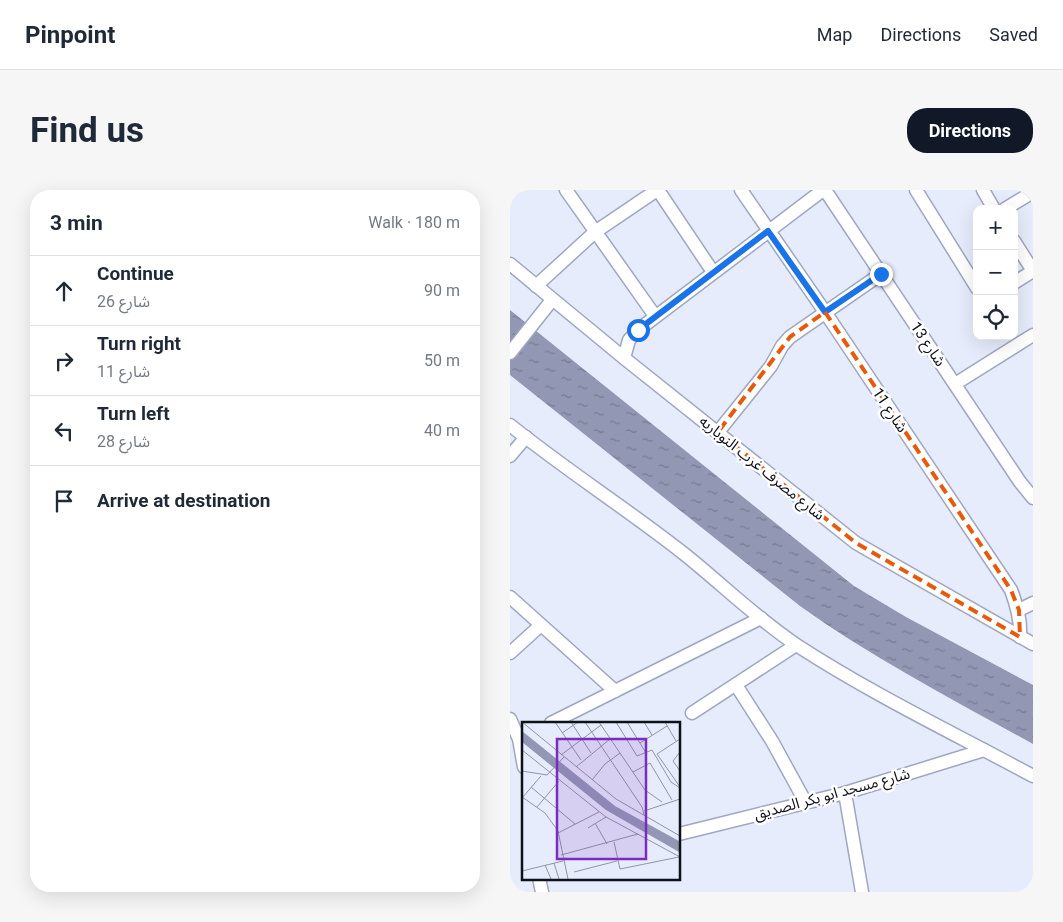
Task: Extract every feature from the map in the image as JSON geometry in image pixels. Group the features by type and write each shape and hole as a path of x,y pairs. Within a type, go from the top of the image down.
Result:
{"street":[{"path":"566,190 655,316"},
{"path":"536,286 595,232 658,190 713,272"},
{"name":"شارع 11","path":"740,190 825,312 1011,590 1019,610 1021,623 1020,637"},
{"path":"624,358 633,335 655,316 824,190"},
{"name":"شارع 13","path":"824,190 1020,482 1033,498"},
{"path":"916,190 973,282"},
{"path":"983,190 992,205"},
{"path":"1012,205 1033,192"},
{"path":"1018,247 1033,271 1018,280"},
{"name":"شارع مصرف غرب النوباريه","path":"510,264 792,494 856,543 1033,644"},
{"path":"718,432 771,366 782,346 790,337 881,274"},
{"path":"510,352 552,300"},
{"path":"955,384 1033,335"},
{"path":"510,425 683,554 796,645 827,664 1033,776"},
{"path":"510,456 526,437"},
{"path":"510,597 615,691"},
{"path":"1019,610 1033,604"},
{"path":"552,722 761,618"},
{"path":"510,653 541,625"},
{"path":"692,713 796,645"},
{"path":"736,685 772,741 806,804"},
{"path":"510,719 522,738"},
{"name":"شارع مسجد ابو بكر الصديق","path":"680,834 806,804 984,750"},
{"path":"845,793 862,892"}],"highlighted area":[{"path":"825,312 1011,590 1019,610 1020,637 856,543 718,432 790,337"}],"water":[{"path":"510,310 854,586 906,617 1033,685 1033,744 885,661 800,606 510,375"}],"route":[{"path":"638,330 768,231 825,312 881,274"}]}
